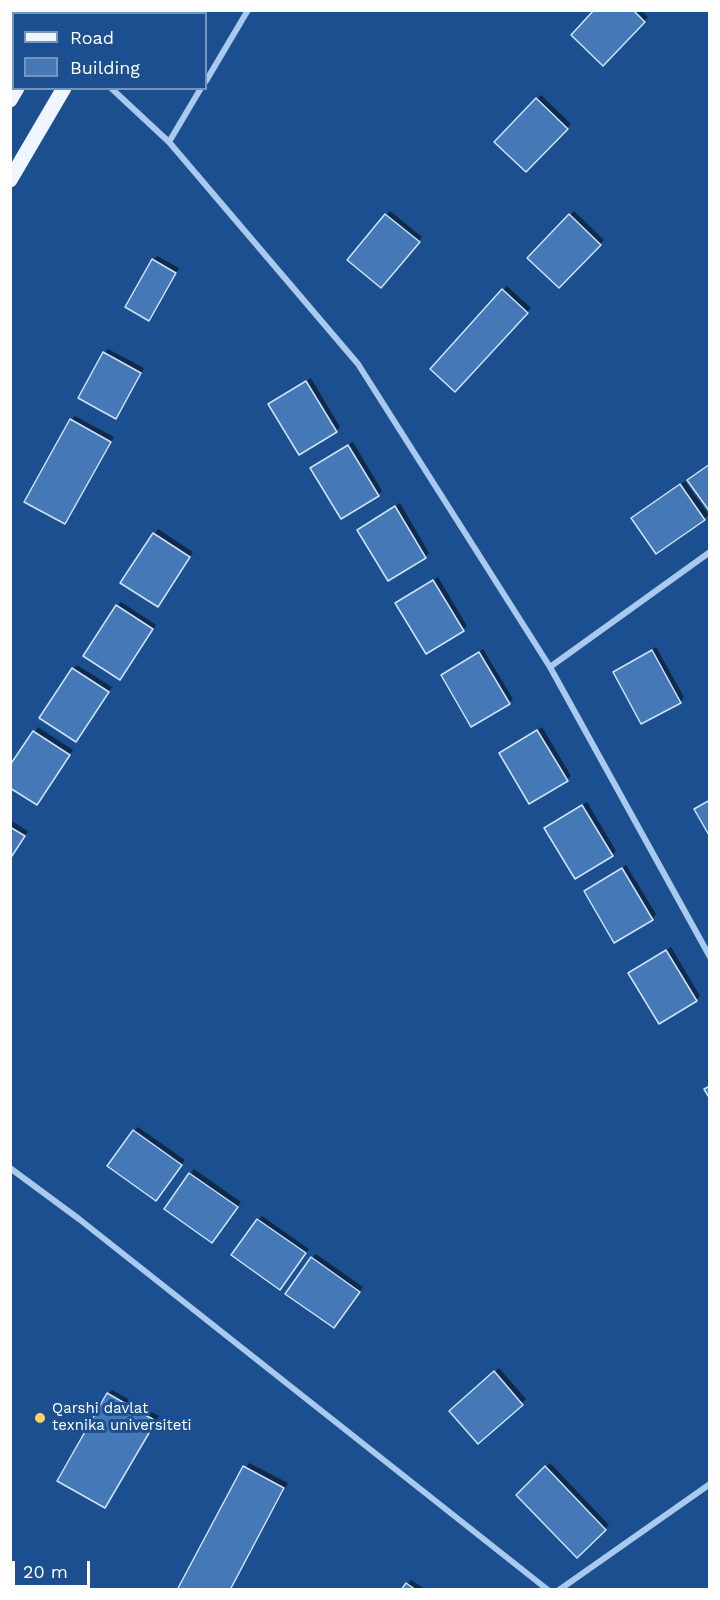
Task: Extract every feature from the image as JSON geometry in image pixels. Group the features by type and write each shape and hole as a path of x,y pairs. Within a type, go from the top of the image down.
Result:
{"main road":[{"path":"10,180 63,90"}],"street":[{"path":"207,79 248,10"},
{"path":"113,90 169,142 358,364 550,667 710,957"},
{"path":"169,142 200,90"},
{"path":"550,667 710,552"},
{"path":"10,1168 79,1219 548,1590"},
{"path":"559,1590 710,1484"}],"building":[{"path":"594,10 633,10 645,22 603,66 571,35"},
{"path":"536,98 568,129 526,172 494,142"},
{"path":"385,214 420,242 381,288 347,260"},
{"path":"569,214 601,245 559,288 527,258"},
{"path":"152,259 176,273 149,321 125,307"},
{"path":"502,289 528,313 455,392 430,369"},
{"path":"103,352 141,373 116,419 78,398"},
{"path":"306,381 337,432 299,455 268,404"},
{"path":"70,419 111,442 65,524 24,502"},
{"path":"348,445 379,496 341,519 310,468"},
{"path":"710,464 710,512 687,480"},
{"path":"680,484 705,520 656,554 631,518"},
{"path":"395,506 426,558 388,581 357,530"},
{"path":"153,533 190,557 158,607 120,583"},
{"path":"433,580 464,631 426,654 395,603"},
{"path":"116,605 153,629 120,680 83,656"},
{"path":"652,650 681,703 641,724 613,672"},
{"path":"479,652 510,704 471,727 441,675"},
{"path":"72,668 109,692 76,742 39,718"},
{"path":"537,730 568,781 529,804 499,753"},
{"path":"33,731 70,755 37,805 10,788 10,765"},
{"path":"710,800 710,837 694,809"},
{"path":"582,805 613,856 575,879 544,828"},
{"path":"10,827 25,836 10,859"},
{"path":"622,868 653,920 614,943 584,891"},
{"path":"666,950 697,1001 659,1024 628,973"},
{"path":"710,1086 710,1099 704,1089"},
{"path":"133,1130 182,1165 156,1201 107,1166"},
{"path":"189,1173 238,1207 212,1243 164,1209"},
{"path":"257,1219 306,1253 280,1290 231,1255"},
{"path":"311,1257 360,1292 334,1328 285,1294"},
{"path":"494,1371 523,1405 478,1444 449,1411"},
{"path":"107,1393 156,1421 105,1508 57,1481"},
{"path":"243,1466 284,1488 230,1590 177,1590"},
{"path":"545,1466 606,1530 577,1558 516,1495"},
{"path":"406,1583 416,1590 401,1590"}],"place":[{"name":"Qarshi davlat texnika universiteti","path":"40,1418"}]}
